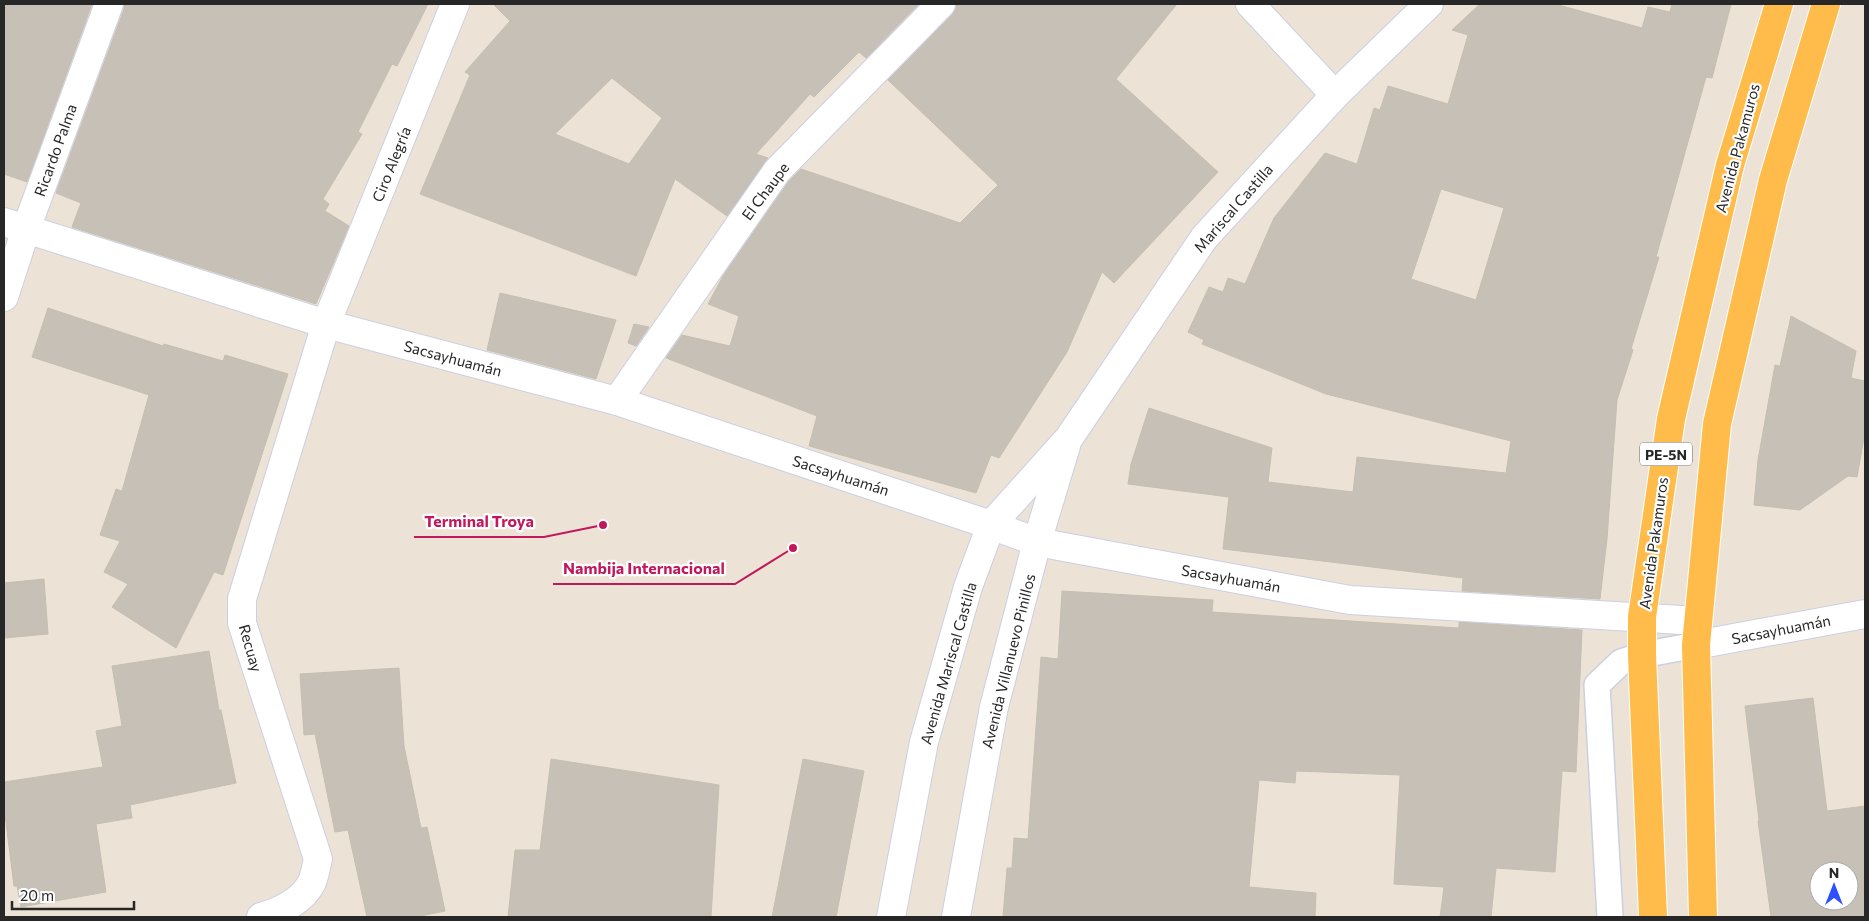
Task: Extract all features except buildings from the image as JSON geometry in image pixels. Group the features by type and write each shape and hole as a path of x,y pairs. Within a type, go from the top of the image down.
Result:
{"highway":[{"name":"Avenida Pakamuros","path":"1653,917 1642,616 1671,419 1730,165 1779,4"},
{"name":"PE-5N","path":"1703,917 1697,633 1717,424 1773,180 1826,4"}],"street":[{"name":"Ricardo Palma","path":"4,297 15,226 109,4"},
{"name":"Ciro Alegría","path":"326,324 455,4"},
{"name":"El Chaupe","path":"618,401 777,171 941,4"},
{"path":"1250,4 1335,95"},
{"name":"Mariscal Castilla","path":"1069,438 1204,238 1335,95 1428,4"},
{"name":"Sacsayhuamán","path":"15,226 326,324 618,401 1037,542 1350,600 1642,616 1697,633 1865,614"},
{"name":"Recuay","path":"261,917 277,912 298,898 312,883 318,859 242,623 242,599 326,324"},
{"name":"Avenida Mariscal Castilla","path":"890,917 924,742 968,587 991,525 1069,438"},
{"name":"Avenida Villanuevo Pinillos","path":"956,917 994,707 1037,542 1069,438"}],"lane":[{"path":"1610,917 1597,685 1621,662 1697,633"}],"place":[{"name":"Terminal Troya","path":"603,525"},
{"name":"Nambija Internacional","path":"793,548"}]}
